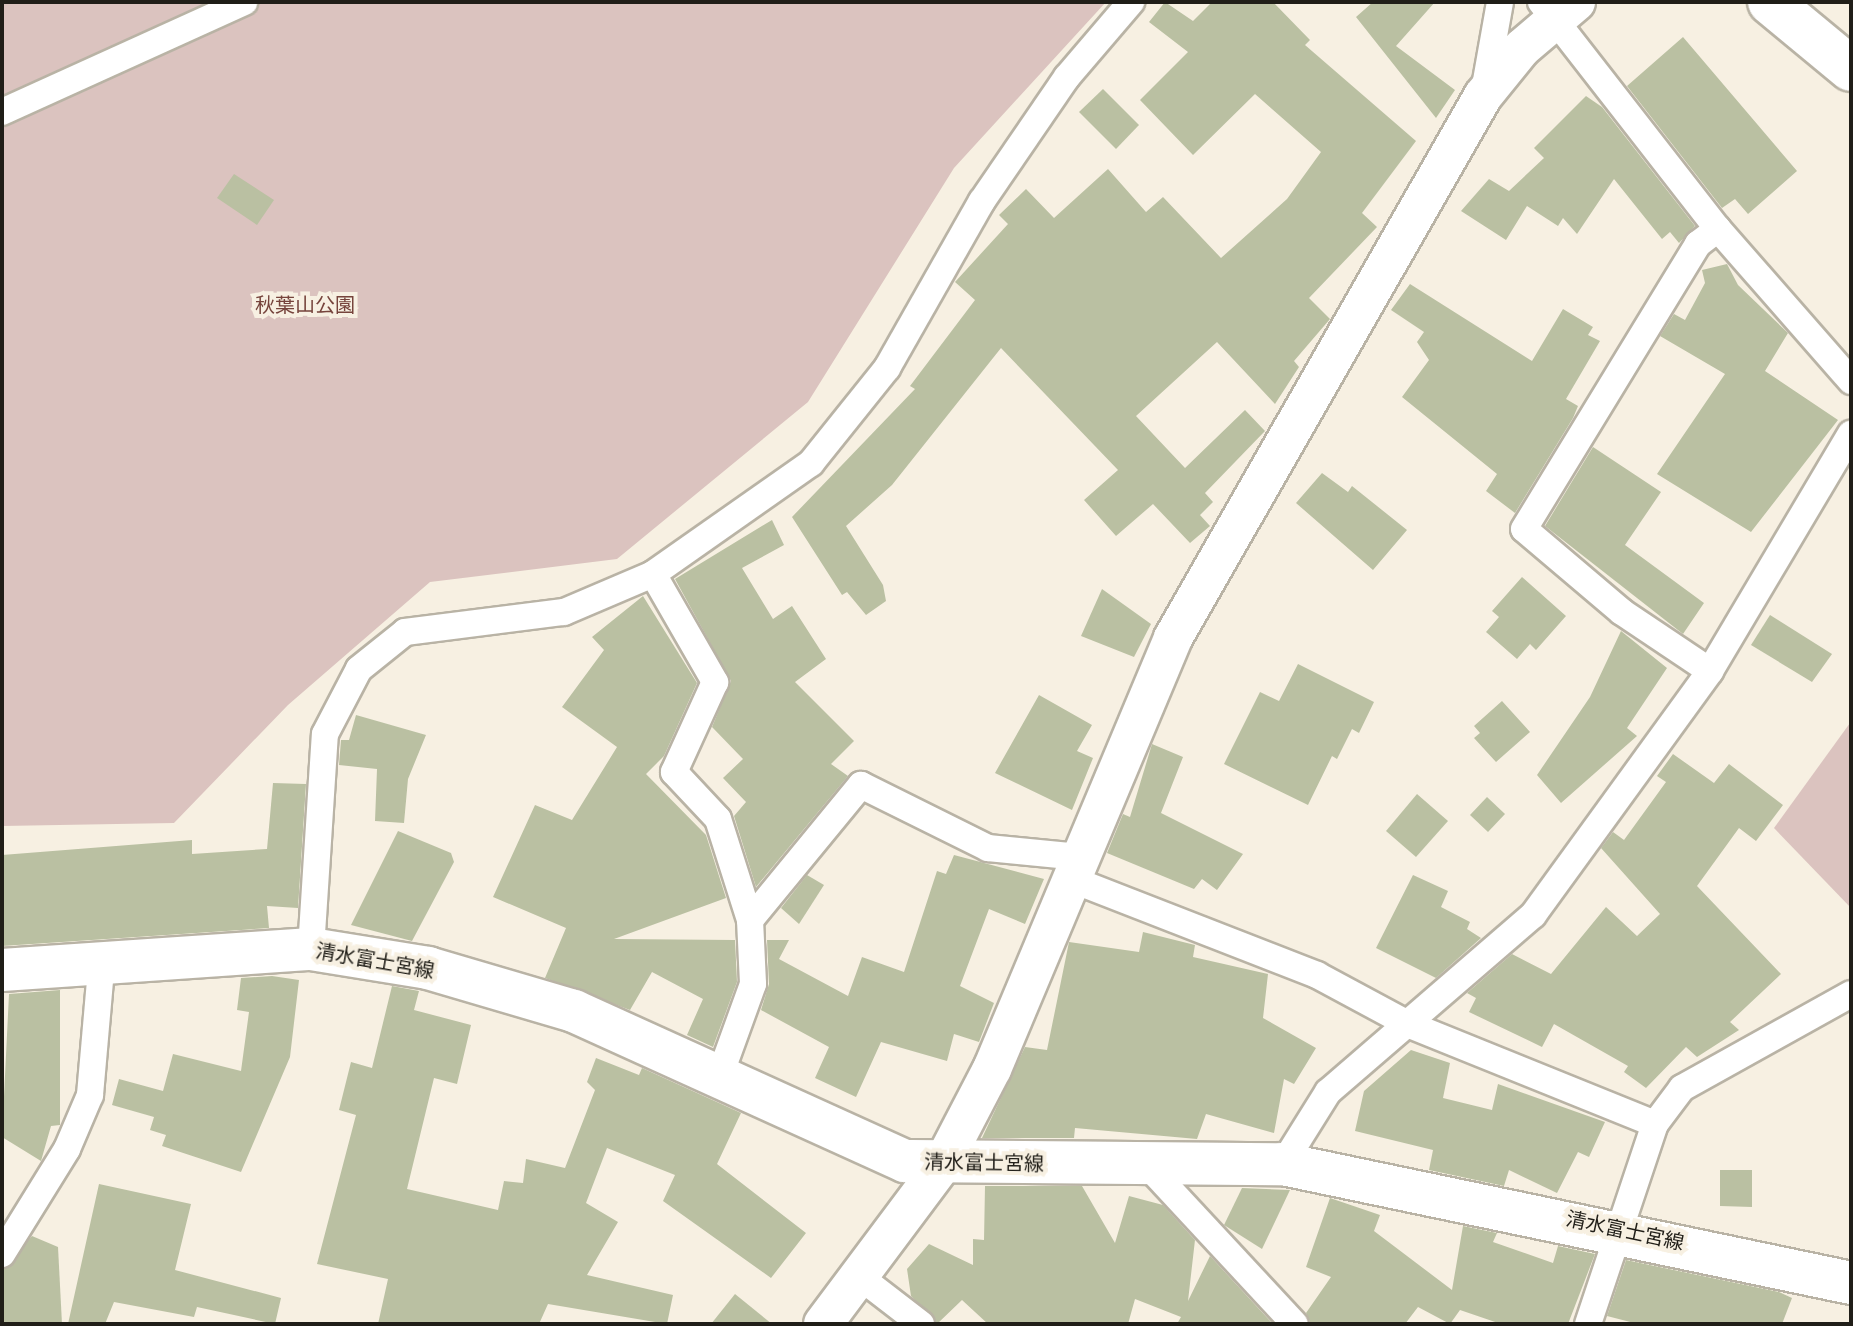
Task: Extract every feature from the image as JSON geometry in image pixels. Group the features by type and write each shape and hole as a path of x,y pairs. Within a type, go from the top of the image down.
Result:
{"highway":[{"path":"1770,2 1851,69"}],"main road":[{"name":"清水富士宮線","path":"2,970 101,968 311,949 500,987 720,1075 905,1161 942,1165 1283,1164 1618,1229 1851,1283"}],"street":[{"path":"2,112 244,2"},
{"path":"311,949 325,734 359,669 405,632 564,612 653,574 811,463 849,422 982,201 1067,77 1131,2"},
{"path":"1483,96 1500,2"},
{"path":"823,1324 942,1165 992,1069 1173,638 1483,96 1558,8 1718,229 1851,381"},
{"path":"1710,671 1622,612 1524,529 1698,244 1718,229"},
{"path":"1283,1164 1328,1092 1410,1025 1533,915 1710,671 1851,434"},
{"path":"653,574 715,682 674,772 718,819 750,920 753,984 720,1075"},
{"path":"750,920 861,785 988,848 1075,868 1317,975 1410,1025 1655,1124"},
{"path":"2,1254 67,1149 90,1095 101,968"},
{"path":"1588,1324 1655,1124 1682,1088 1851,994"},
{"path":"1147,1165 1295,1324"},
{"path":"860,1277 921,1324"}],"green space":[{"name":"秋葉山公園","path":"2,2 1106,2 954,168 808,402 617,559 430,582 288,705 174,823 2,826"},
{"path":"1851,725 1851,908 1774,828"}],"building":[{"path":"1165,2 1193,21 1212,2 1273,2 1310,40 1305,45 1416,141 1362,213 1377,227 1309,298 1330,319 1294,361 1299,367 1275,404 1217,342 1136,416 1185,468 1245,410 1265,431 1205,493 1213,502 1200,515 1210,526 1190,543 1153,504 1116,536 1084,500 1118,470 1001,348 892,485 846,526 883,585 886,601 866,615 847,592 842,595 792,517 915,389 910,386 975,300 955,282 1008,224 999,215 1026,189 1054,218 1108,169 1146,212 1163,197 1221,258 1287,199 1321,152 1255,94 1193,155 1140,100 1188,52 1149,22"},
{"path":"1373,2 1435,2 1396,46 1455,90 1436,118 1356,17"},
{"path":"1683,37 1797,171 1748,214 1735,199 1722,208 1627,86"},
{"path":"1103,89 1139,125 1116,149 1079,112"},
{"path":"1586,96 1602,107 1695,226 1679,243 1670,232 1662,239 1614,179 1577,234 1563,218 1558,226 1527,206 1506,240 1461,211 1489,179 1509,191 1544,158 1534,148"},
{"path":"234,174 274,200 257,225 217,198"},
{"path":"1727,264 1738,285 1788,333 1765,371 1838,420 1751,532 1657,474 1725,374 1660,336 1674,314 1685,320 1705,283 1702,270"},
{"path":"1410,284 1532,361 1563,309 1593,327 1588,335 1600,341 1566,399 1578,406 1573,418 1515,513 1486,491 1497,474 1402,397 1429,360 1417,342 1424,332 1391,310"},
{"path":"1593,447 1661,492 1625,545 1704,603 1683,634 1545,526"},
{"path":"1322,473 1348,492 1352,486 1407,530 1373,570 1296,503"},
{"path":"772,520 784,545 742,568 773,619 792,606 826,659 795,682 854,741 831,764 848,776 756,887 734,816 746,802 723,778 743,759 712,727 731,681 675,579"},
{"path":"1522,577 1566,616 1536,650 1530,644 1517,659 1486,632 1499,617 1492,611"},
{"path":"1102,589 1151,624 1134,657 1081,636"},
{"path":"643,596 697,683 664,756 646,774 706,835 726,898 614,939 735,940 737,982 713,1047 687,1035 703,999 652,972 630,1010 545,978 566,928 493,897 535,805 572,820 617,747 562,707 604,650 592,637"},
{"path":"1770,615 1832,654 1812,682 1751,645"},
{"path":"1621,631 1667,668 1627,728 1637,736 1561,803 1537,775 1590,697"},
{"path":"1298,664 1374,702 1359,733 1352,729 1337,759 1332,756 1308,805 1224,764 1260,692 1279,701"},
{"path":"1039,695 1092,725 1077,751 1093,758 1072,810 995,773"},
{"path":"1502,701 1530,732 1496,762 1474,738 1480,733 1474,726"},
{"path":"356,715 426,735 408,779 404,823 375,821 377,769 339,765 341,740 349,740"},
{"path":"1152,744 1183,757 1161,813 1243,854 1217,890 1202,879 1194,889 1107,853 1123,814 1130,817"},
{"path":"1673,754 1714,783 1729,764 1783,805 1756,841 1739,828 1697,886 1781,974 1730,1022 1739,1030 1697,1057 1686,1047 1646,1088 1624,1072 1628,1066 1554,1024 1542,1047 1469,1012 1476,998 1467,993 1512,954 1551,974 1606,907 1637,936 1660,914 1601,848 1613,832 1624,840 1666,782 1657,776"},
{"path":"273,783 306,784 298,908 267,906 269,928 2,946 2,855 192,840 192,854 267,849"},
{"path":"1417,794 1448,821 1416,857 1386,831"},
{"path":"1487,797 1505,814 1488,832 1470,815"},
{"path":"398,831 451,853 454,862 412,941 351,925"},
{"path":"954,855 1044,879 1025,924 989,909 960,986 994,1003 979,1042 954,1034 947,1061 881,1042 856,1097 815,1078 829,1047 761,1010 769,984 767,940 789,940 779,959 848,996 862,957 904,972 937,871 946,874"},
{"path":"807,875 824,885 799,924 781,908"},
{"path":"1413,875 1448,891 1441,907 1470,922 1467,929 1481,938 1436,978 1376,948"},
{"path":"1143,932 1195,945 1193,957 1268,974 1263,1018 1316,1048 1294,1084 1284,1079 1274,1133 1206,1114 1197,1139 1075,1128 1074,1138 982,1138 1025,1047 1047,1050 1069,942 1139,952"},
{"path":"272,976 299,980 290,1057 241,1172 162,1146 166,1135 150,1130 154,1117 112,1105 119,1079 163,1091 173,1054 241,1071 249,1012 237,1010 241,978"},
{"path":"392,986 419,991 414,1010 471,1025 457,1084 434,1078 407,1189 498,1210 504,1181 523,1183 526,1159 565,1168 595,1090 587,1082 596,1058 639,1075 642,1068 741,1113 717,1164 806,1233 771,1278 663,1201 675,1175 607,1148 586,1203 618,1222 587,1275 673,1295 667,1324 548,1304 539,1324 378,1324 388,1279 317,1264 356,1115 339,1110 351,1062 372,1068"},
{"path":"60,990 60,1125 51,1126 41,1161 2,1137 9,994"},
{"path":"1411,1050 1450,1063 1443,1098 1492,1110 1498,1084 1605,1122 1589,1157 1578,1152 1557,1193 1509,1170 1504,1186 1429,1170 1433,1150 1355,1131 1364,1091"},
{"path":"1720,1170 1752,1170 1752,1207 1720,1206"},
{"path":"99,1184 191,1204 175,1270 281,1298 275,1324 197,1307 194,1317 114,1302 105,1324 68,1324"},
{"path":"985,1186 1082,1186 1115,1243 1129,1196 1163,1205 1195,1240 1188,1301 1210,1256 1273,1324 1177,1324 1181,1317 1135,1299 1128,1324 988,1324 962,1300 937,1324 911,1296 907,1269 929,1244 973,1265 973,1239 984,1240"},
{"path":"1242,1188 1290,1190 1262,1249 1224,1225"},
{"path":"1330,1198 1380,1215 1374,1231 1452,1290 1463,1226 1497,1233 1493,1242 1553,1263 1558,1246 1595,1254 1568,1324 1501,1324 1460,1310 1450,1324 1418,1307 1405,1324 1311,1324 1306,1313 1331,1277 1306,1267"},
{"path":"32,1236 58,1247 62,1324 2,1324 2,1270"},
{"path":"1626,1260 1779,1292 1792,1298 1782,1324 1638,1324 1607,1316"},
{"path":"735,1294 772,1324 711,1324"}]}
